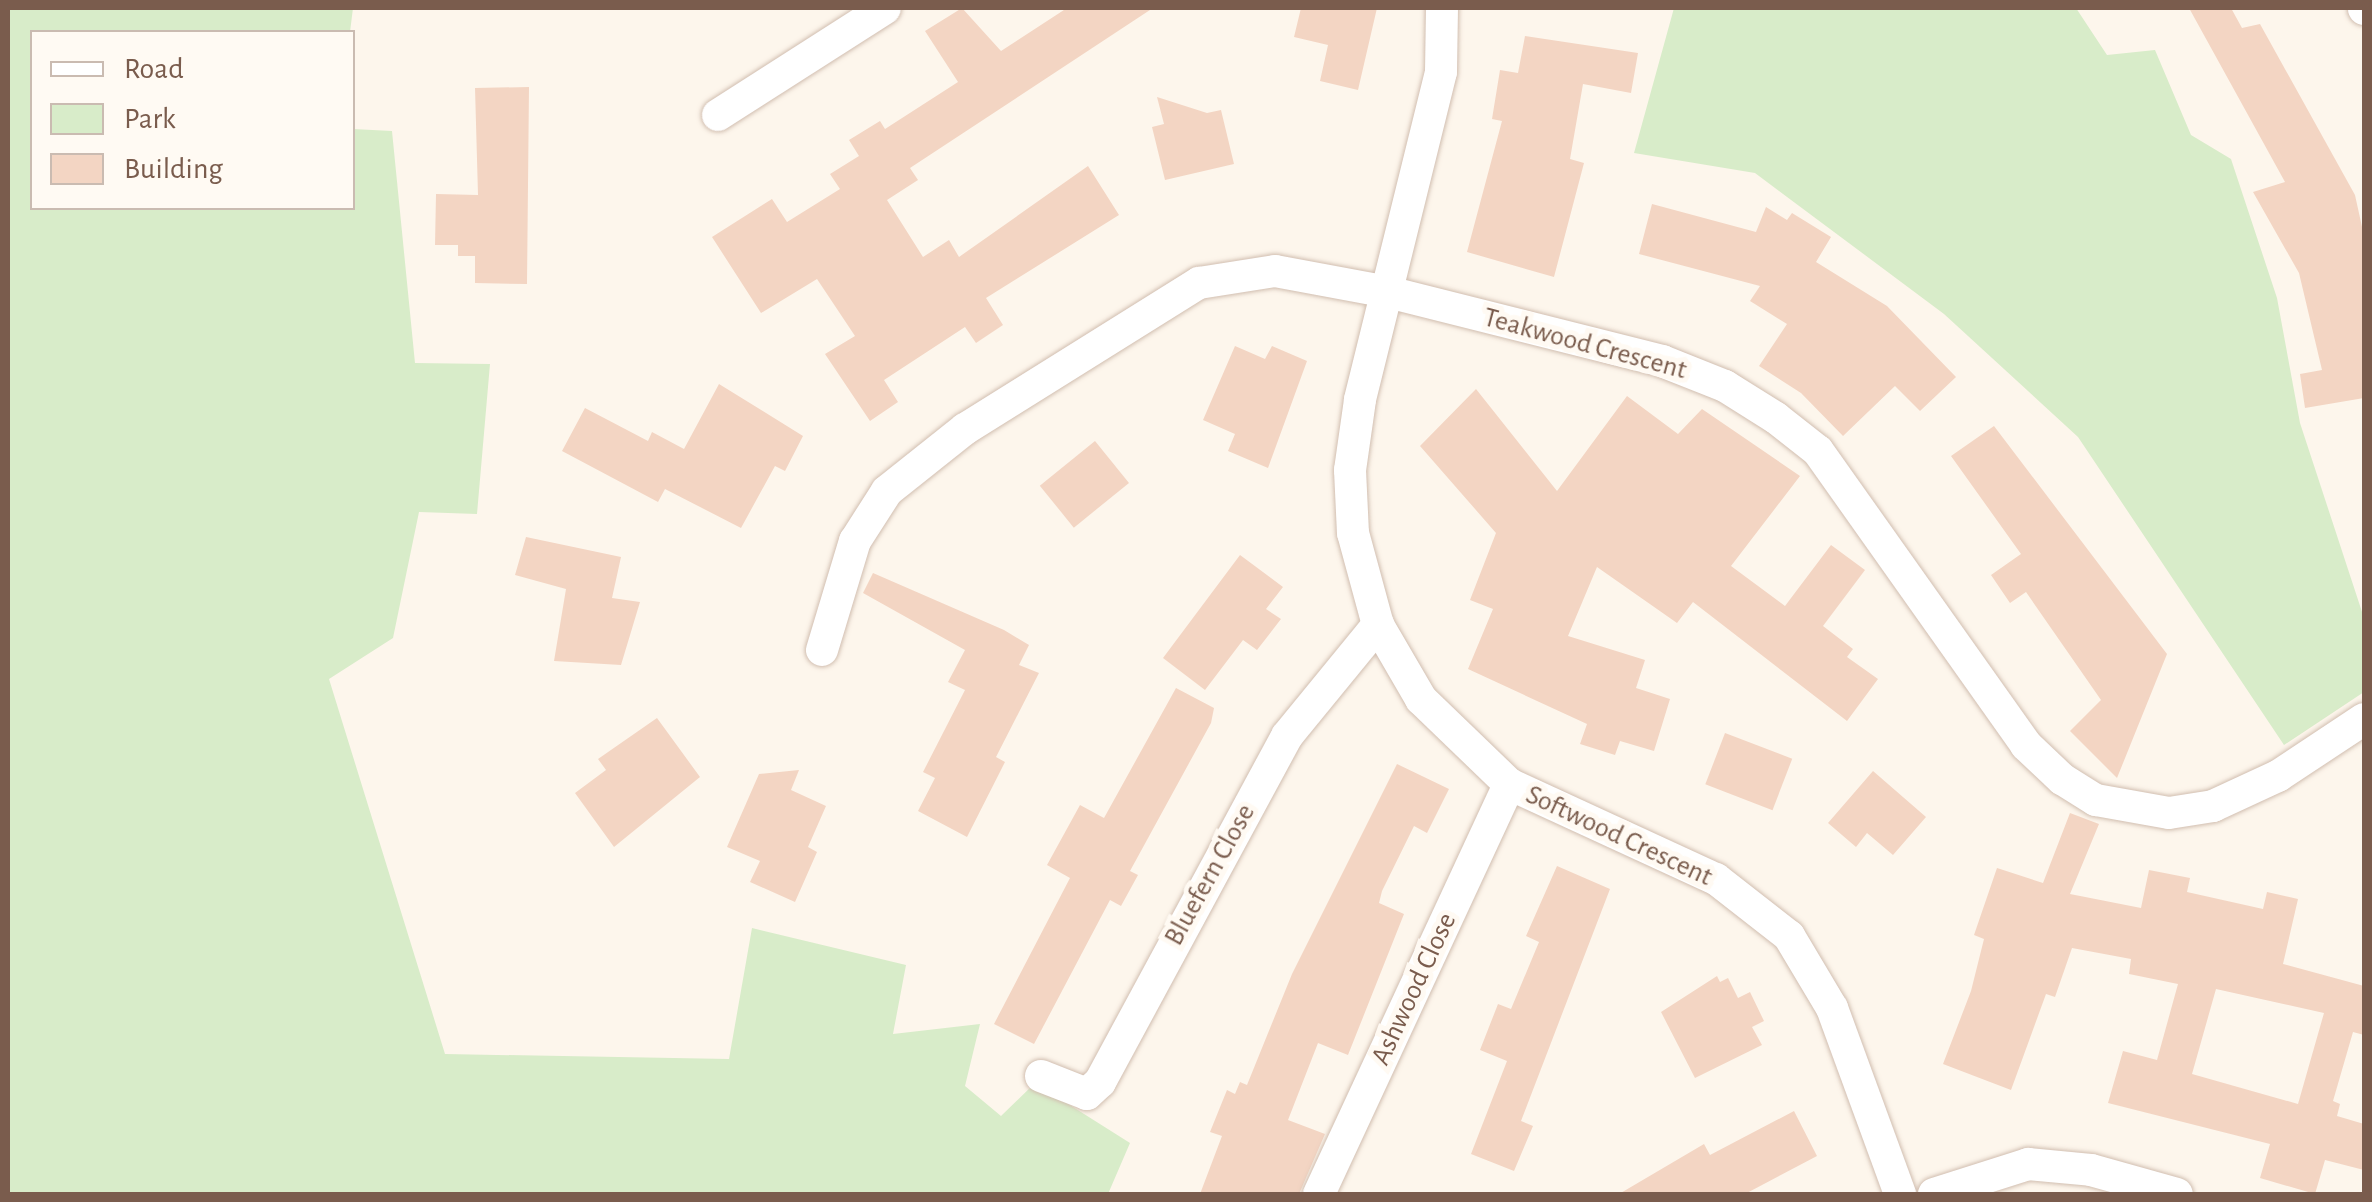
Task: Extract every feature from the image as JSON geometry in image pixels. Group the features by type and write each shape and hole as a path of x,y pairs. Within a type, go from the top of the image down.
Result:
{"street":[{"path":"718,115 886,8"},
{"name":"Softwood Crescent","path":"1442,8 1441,72 1360,400 1350,470 1353,533 1378,625 1422,699 1510,784 1716,879 1789,936 1832,1008 1900,1194"},
{"name":"Teakwood Crescent","path":"822,650 868,517 887,491 965,429 1199,283 1276,271 1388,292 1662,361 1725,386 1776,418 1818,451 2026,745 2062,780 2096,800 2170,813 2212,806 2278,776 2364,719"},
{"name":"Bluefern Close","path":"1041,1076 1087,1094 1100,1082 1287,736 1378,625"},
{"name":"Ashwood Close","path":"1318,1194 1510,784"},
{"path":"1934,1194 2028,1164 2090,1170 2178,1194"}],"green space":[{"path":"8,8 353,8 350,30 30,30 30,210 355,210 355,129 392,131 415,363 490,364 477,514 419,512 393,638 329,679 445,1054 729,1059 752,928 906,965 893,1034 980,1024 965,1086 1001,1116 1035,1083 1130,1143 1108,1194 8,1194"},
{"path":"1674,8 2076,8 2107,55 2155,50 2191,135 2231,159 2277,298 2300,423 2364,618 2364,692 2284,745 2078,437 1944,314 1755,173 1634,153"}],"building":[{"path":"962,8 1001,51 1067,8 1153,8 910,168 918,180 887,200 923,257 949,240 959,257 1088,166 1119,215 986,298 1003,325 976,343 965,327 884,380 898,402 870,421 825,354 855,336 817,279 761,313 712,237 772,199 787,222 840,189 830,174 859,156 849,140 880,121 885,129 958,82 925,31"},
{"path":"1301,8 1377,8 1358,90 1320,81 1328,45 1294,37"},
{"path":"2189,8 2231,8 2242,28 2260,24 2355,195 2364,236 2364,398 2305,408 2300,374 2322,370 2299,273 2253,192 2285,182"},
{"path":"1525,36 1638,53 1631,93 1583,84 1570,159 1584,163 1554,277 1467,252 1502,121 1492,119 1500,70 1518,73"},
{"path":"529,87 527,284 475,283 475,256 458,256 458,245 435,245 436,194 478,195 475,88"},
{"path":"1157,97 1207,113 1221,110 1234,164 1165,180 1152,127 1164,124"},
{"path":"1652,204 1756,232 1766,207 1787,220 1792,213 1831,237 1816,262 1887,306 1956,377 1920,411 1895,386 1843,436 1801,393 1759,366 1787,324 1750,301 1760,286 1639,254"},
{"path":"1235,346 1265,359 1272,346 1307,361 1268,468 1228,451 1235,434 1203,420"},
{"path":"719,384 803,436 785,471 775,466 741,528 665,489 658,502 562,451 585,408 648,441 652,432 684,449"},
{"path":"1476,389 1557,491 1627,396 1678,434 1702,409 1800,476 1731,566 1785,606 1831,545 1865,570 1823,626 1853,649 1847,657 1878,679 1847,721 1693,602 1677,623 1597,567 1568,636 1645,660 1636,688 1670,699 1654,751 1620,741 1615,755 1580,744 1587,724 1468,669 1493,609 1470,600 1496,533 1420,446"},
{"path":"1994,426 2167,654 2117,778 2070,731 2101,700 2026,592 2010,603 1991,575 2021,554 1951,456"},
{"path":"1095,441 1129,483 1074,528 1040,486"},
{"path":"526,537 621,557 612,598 640,602 621,665 554,661 566,589 515,575"},
{"path":"1240,555 1283,587 1266,609 1281,619 1257,650 1243,640 1205,690 1163,658"},
{"path":"873,573 1004,630 1029,645 1019,665 1039,673 996,757 1005,762 967,837 918,811 935,778 923,772 965,690 948,682 965,650 863,593"},
{"path":"1176,688 1214,708 1211,723 1130,871 1138,875 1121,906 1110,900 1034,1044 994,1024 1070,878 1047,865 1080,805 1104,818"},
{"path":"657,718 700,777 614,847 575,793 606,770 598,759"},
{"path":"1725,733 1792,759 1773,810 1705,784"},
{"path":"1397,764 1449,789 1427,833 1414,826 1382,891 1379,903 1404,914 1348,1055 1318,1043 1288,1120 1325,1134 1299,1194 1200,1194 1222,1136 1210,1132 1227,1090 1235,1094 1240,1082 1247,1085 1292,974"},
{"path":"799,770 791,790 826,806 808,847 817,852 795,902 750,882 760,861 727,847 759,774"},
{"path":"1873,771 1926,817 1893,855 1867,833 1856,847 1828,823"},
{"path":"2070,813 2099,824 2070,894 2141,908 2149,870 2190,878 2187,892 2263,909 2267,892 2298,899 2283,964 2364,986 2364,1035 2353,1032 2333,1101 2340,1104 2337,1116 2364,1124 2364,1170 2325,1160 2315,1194 2260,1178 2270,1144 2108,1103 2123,1051 2157,1060 2178,984 2129,974 2131,959 2072,948 2055,997 2046,994 2011,1090 1943,1064 1971,991 1984,939 1974,935 1997,868 2043,883","holes":["2216,989 2324,1013 2298,1104 2192,1074"]},
{"path":"1557,866 1610,889 1521,1121 1533,1126 1514,1171 1471,1154 1507,1061 1480,1050 1498,1004 1511,1009 1539,942 1526,936"},
{"path":"1717,976 1720,982 1728,978 1738,998 1750,992 1764,1021 1752,1027 1762,1045 1695,1078 1661,1012"},
{"path":"1794,1111 1817,1156 1745,1194 1619,1194 1704,1144 1710,1155"}]}
